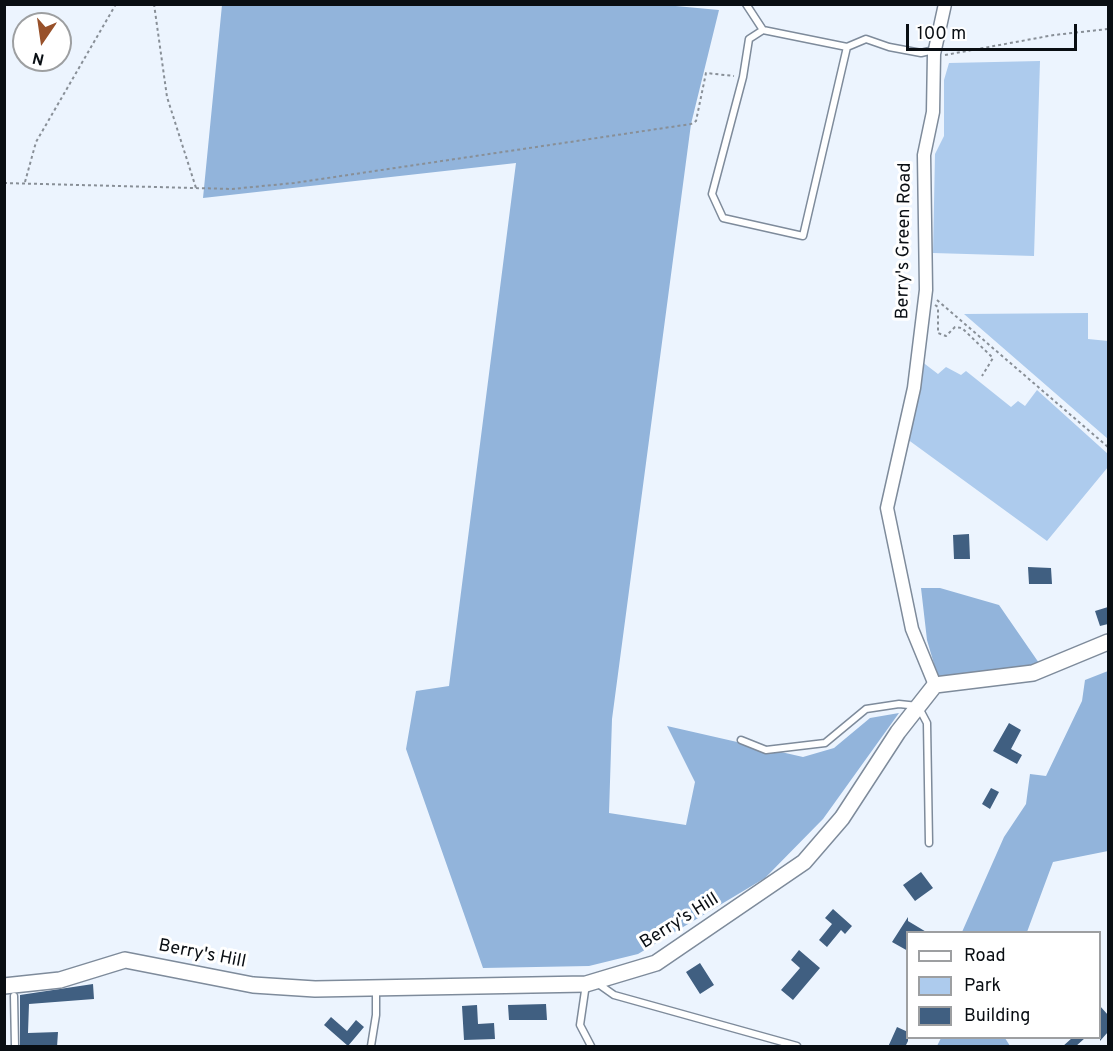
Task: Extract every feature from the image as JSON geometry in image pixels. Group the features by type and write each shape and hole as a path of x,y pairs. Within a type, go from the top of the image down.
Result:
{"street":[{"name":"Berry's Green Road","path":"934,685 912,629 887,508 915,388 925,295 924,155 933,112 934,52 945,4"},
{"path":"934,685 1033,673 1108,642"},
{"name":"Berry's Hill","path":"9,991 60,980 125,960 253,985 315,988 590,983 656,963 804,862 842,818 934,685"}],"lane":[{"path":"746,4 763,30"},
{"path":"847,47 803,236 723,218 711,194 743,77 749,39 763,30 847,47 866,39 889,47 934,52"},
{"path":"741,740 766,750 825,743 866,709 899,704 918,706 927,723 929,843"},
{"path":"591,1047 580,1025 590,983 614,995 797,1047"},
{"path":"371,1047 376,1015 376,987"},
{"path":"9,991 15,1047"}],"path":[{"path":"25,183 36,142 116,4"},
{"path":"153,4 166,97 196,188"},
{"path":"934,52 943,55 1054,35 1108,30"},
{"path":"4,183 232,189 294,183 691,124 696,121 706,73 743,77"},
{"path":"925,295 938,307 938,333 946,336 955,327 962,328 993,358 982,376"},
{"path":"925,295 1108,447"}],"green space":[{"path":"1040,61 1034,256 933,253 935,154 944,136 944,80 949,63"},
{"path":"1088,313 1088,339 1108,341 1108,439 964,314"},
{"path":"921,361 938,374 946,367 961,375 966,371 1011,407 1018,401 1025,406 1037,390 1108,454 1108,467 1047,541 907,439 920,394"}],"shaded area":[{"path":"654,4 719,10 691,124 612,719 609,813 686,825 695,782 667,726 803,757 834,748 870,718 899,713 823,819 765,878 638,954 589,966 483,968 406,749 416,691 449,686 516,163 203,198 222,5"},
{"path":"921,588 940,588 999,605 1039,663 1019,671 939,681 927,640"},
{"path":"1108,671 1108,851 1053,862 1027,931 962,931 1004,837 1026,804 1030,774 1046,776 1082,701 1085,680"},
{"path":"940,1039 1006,1039 1010,1046 937,1046"}],"building":[{"path":"969,534 970,559 954,559 953,535"},
{"path":"1028,567 1051,568 1052,584 1029,584"},
{"path":"1108,607 1108,624 1100,626 1095,611"},
{"path":"1009,723 1021,730 1011,749 1022,755 1017,764 993,751"},
{"path":"991,788 999,792 990,809 982,804"},
{"path":"921,872 933,888 915,901 903,885"},
{"path":"833,909 852,926 845,934 841,930 827,947 819,940 832,924 825,918"},
{"path":"908,917 908,921 925,931 906,931 906,950 892,942"},
{"path":"799,950 820,968 793,1000 781,990 800,968 791,960"},
{"path":"700,963 714,985 700,994 686,972"},
{"path":"93,984 94,999 29,1004 28,1033 58,1032 57,1047 20,1047 20,995"},
{"path":"546,1004 547,1020 509,1020 508,1005"},
{"path":"477,1005 478,1024 494,1023 495,1039 464,1040 462,1006"},
{"path":"1101,1007 1108,1015 1108,1032 1100,1041"},
{"path":"331,1017 347,1031 356,1020 364,1027 348,1046 324,1025"},
{"path":"897,1027 906,1031 908,1041 905,1047 888,1047"},
{"path":"1071,1039 1084,1039 1075,1047 1062,1047"}]}
